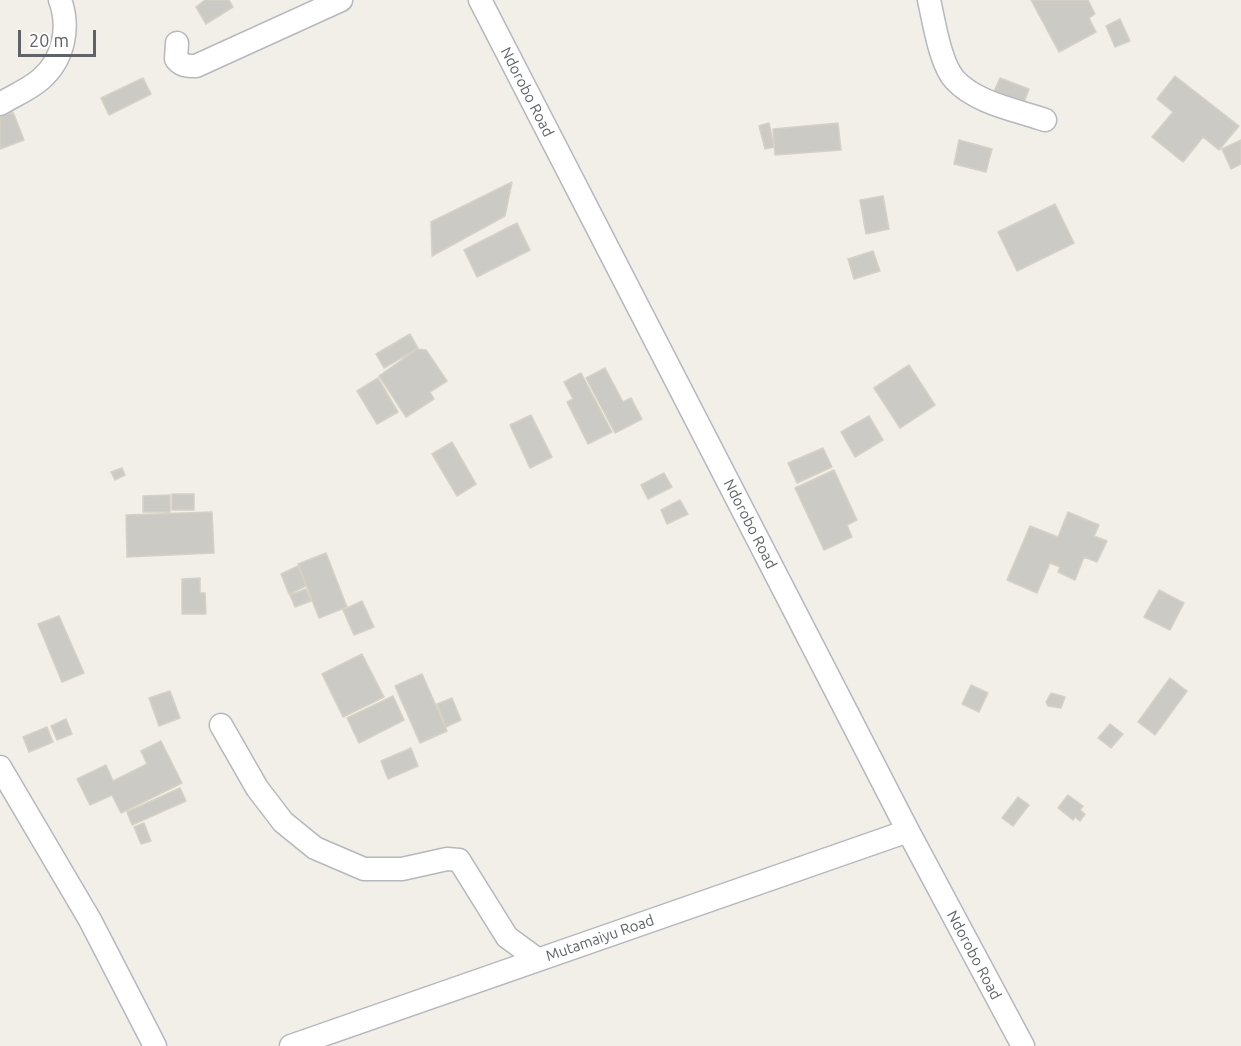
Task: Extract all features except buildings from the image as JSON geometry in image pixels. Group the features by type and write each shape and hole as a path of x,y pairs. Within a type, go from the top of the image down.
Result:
{"street":[{"path":"0,104 41,79 57,59 65,36 66,16 60,0"},
{"path":"177,43 176,59 179,63 185,66 196,66 341,0"},
{"name":"Ndorobo Road","path":"480,0 909,831 1023,1046"},
{"path":"929,0 940,49 954,80 982,98 1045,120"},
{"path":"221,725 257,788 283,822 315,848 364,869 402,869 447,859 459,860 507,937 537,959"},
{"path":"0,767 90,920 155,1046"},
{"name":"Mutamaiyu Road","path":"291,1046 909,831"}]}
